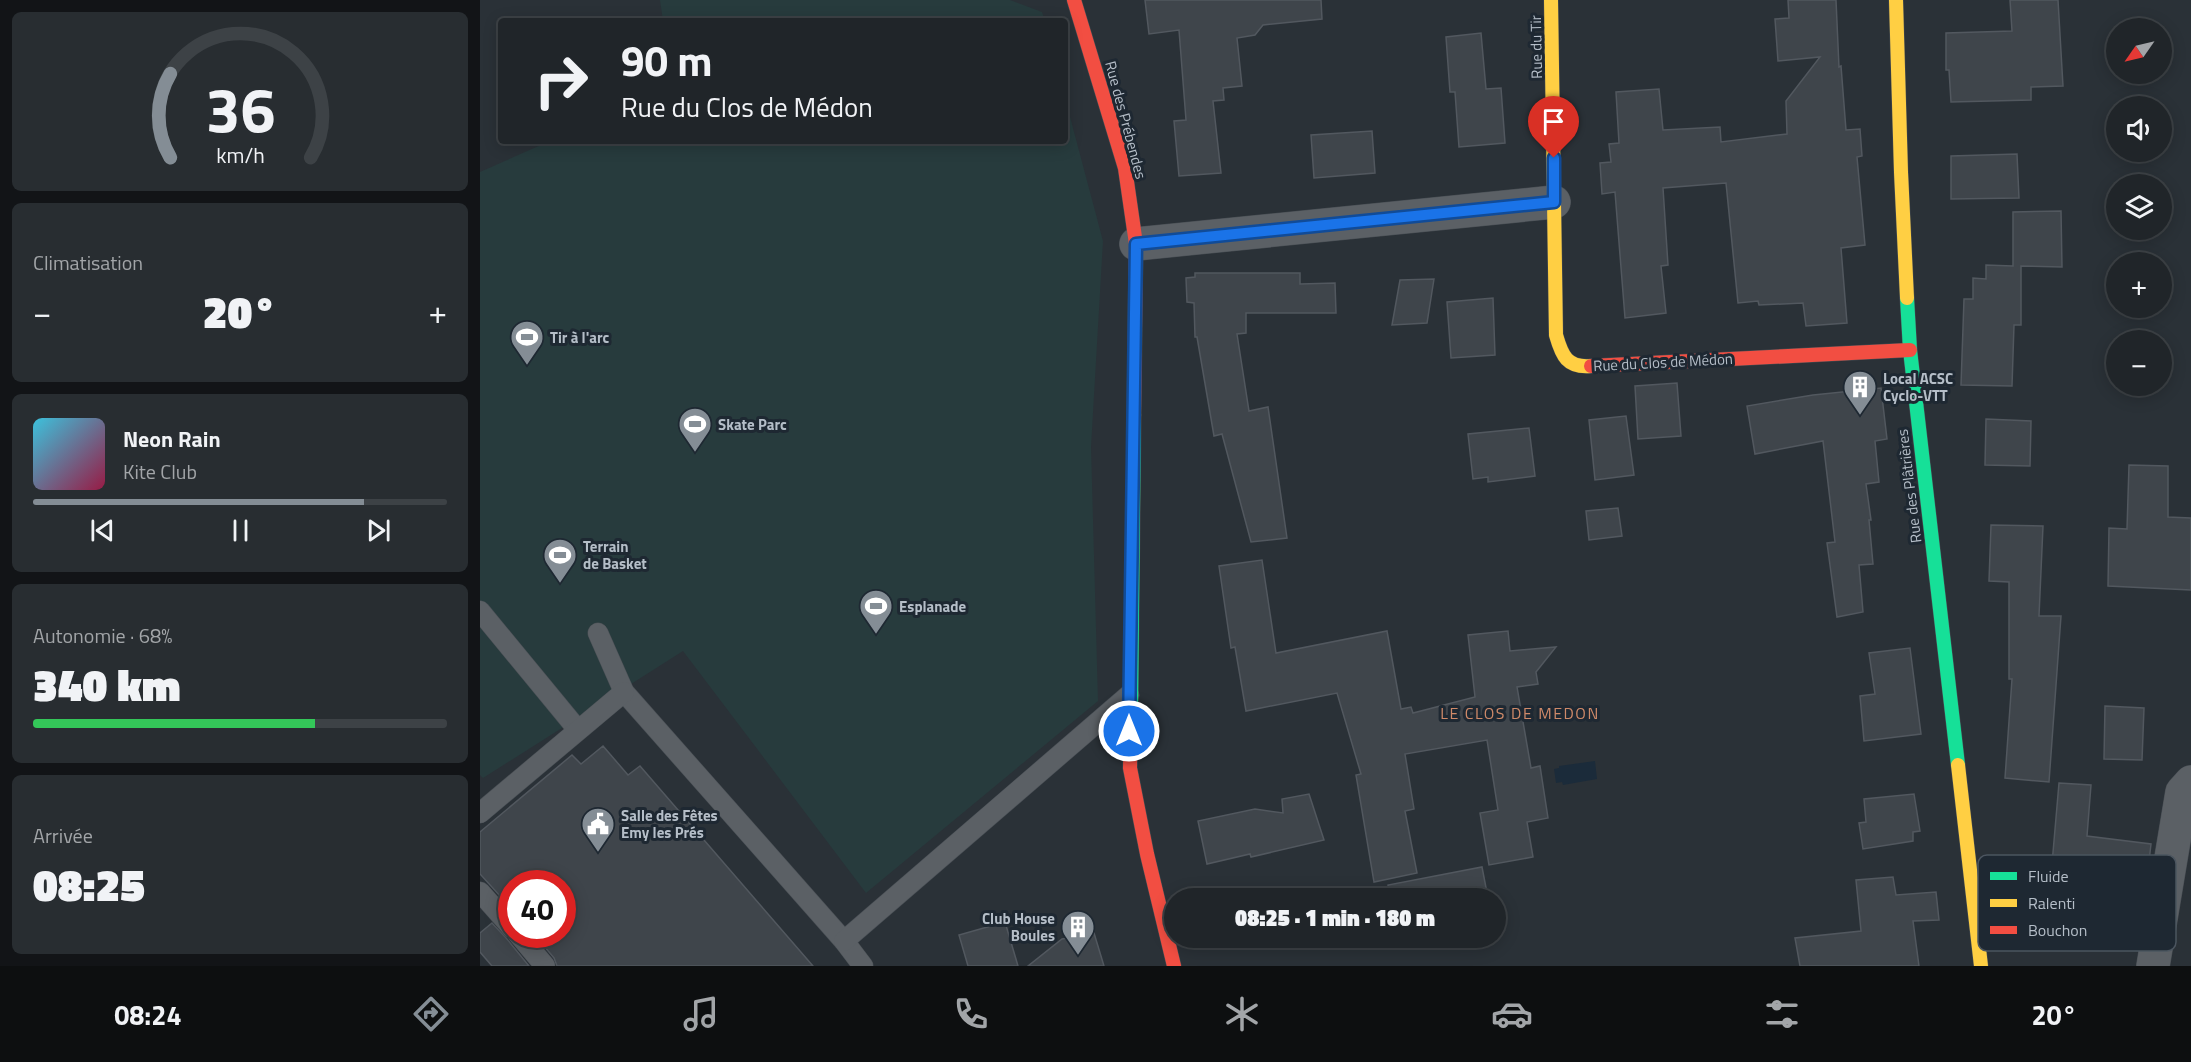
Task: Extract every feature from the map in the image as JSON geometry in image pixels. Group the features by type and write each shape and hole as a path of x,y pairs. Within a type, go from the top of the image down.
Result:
{"street":[{"name":"Rue des Prébendes","path":"1074,0 1125,168 1136,244 1129,695 1130,768 1147,854 1174,966"},
{"name":"Rue du Tir","path":"1551,0 1554,202"},
{"name":"Rue des Plâtrières","path":"1896,0 1900,172 1910,350 1978,940"},
{"path":"1136,244 1554,202"},
{"name":"Rue du Clos de Médon","path":"1554,202 1556,335 1562,355 1578,367 1910,350"},
{"path":"2172,855 2182,792 2191,782"},
{"name":"Rue des Plâtrières","path":"1979,951 1981,966"},
{"path":"2153,966 2156,951"}],"lane":[{"path":"480,611 578,730"},
{"path":"598,633 624,692 844,941 863,966"},
{"path":"480,813 624,692"},
{"path":"844,941 1129,695"},
{"path":"480,892 498,912"},
{"path":"530,948 545,966"}],"green space":[{"path":"660,0 1010,0 1042,12 1044,18 663,18"},
{"path":"1068,109 1103,241 1091,447 1098,701 866,893 683,651 483,778 480,775 480,172 543,144 1068,144"}],"water":[{"path":"1595,761 1597,779 1563,785 1562,782 1556,783 1554,769 1559,766"}],"building":[{"path":"1145,0 1321,0 1322,19 1263,25 1255,35 1237,38 1242,86 1223,88 1224,100 1213,101 1221,173 1179,176 1174,121 1186,120 1179,30 1149,34"},
{"path":"1788,0 1836,0 1839,67 1841,66 1846,130 1860,129 1862,156 1857,157 1865,245 1841,248 1847,323 1806,326 1803,303 1759,305 1758,301 1738,303 1726,183 1663,188 1668,265 1661,266 1666,313 1625,318 1615,192 1602,194 1600,163 1611,162 1609,144 1619,143 1616,92 1659,89 1663,130 1720,127 1721,142 1787,134 1786,101 1820,57 1778,61 1775,19 1789,18"},
{"path":"2010,0 2058,0 2063,86 2031,87 2031,100 1951,102 1949,70 1946,70 1946,33 2012,31"},
{"path":"1481,33 1486,89 1501,88 1505,143 1459,147 1455,92 1450,92 1446,37"},
{"path":"1372,131 1375,173 1314,178 1311,135"},
{"path":"2017,154 2019,198 1951,199 1951,156"},
{"path":"2061,211 2062,267 2021,266 2021,325 2014,325 2012,386 1961,385 1964,299 1973,299 1973,278 1986,279 1986,265 2013,266 2013,212"},
{"path":"1195,273 1300,273 1300,284 1335,283 1336,313 1246,313 1246,333 1237,334 1249,411 1268,407 1287,538 1251,542 1222,434 1214,436 1197,337 1195,337 1194,303 1187,302 1186,278 1195,277"},
{"path":"1434,279 1427,323 1392,325 1400,280"},
{"path":"1493,298 1495,355 1451,358 1447,302"},
{"path":"1677,383 1681,436 1638,439 1635,386"},
{"path":"1881,388 1887,439 1875,441 1879,482 1866,484 1871,520 1869,520 1873,564 1859,565 1863,612 1837,617 1827,543 1835,542 1823,441 1755,454 1747,406 1813,395"},
{"path":"1626,416 1634,475 1595,480 1589,420"},
{"path":"1986,419 2031,421 2030,466 1985,465"},
{"path":"1529,428 1535,476 1488,482 1488,477 1473,479 1468,434"},
{"path":"2129,465 2168,466 2168,517 2191,518 2191,590 2108,586 2109,528 2127,529"},
{"path":"1618,508 1622,536 1589,540 1586,511"},
{"path":"1991,525 2043,526 2039,616 2061,616 2049,782 2005,778 2012,679 2009,679 2009,582 1989,581"},
{"path":"1262,560 1276,653 1387,631 1401,709 1411,707 1413,713 1475,697 1468,635 1508,631 1510,651 1556,647 1536,672 1538,684 1517,687 1531,768 1540,766 1548,818 1527,822 1533,857 1489,865 1480,813 1498,810 1487,740 1405,754 1414,809 1405,811 1417,873 1374,882 1356,775 1361,774 1337,693 1246,711 1235,647 1231,648 1219,566"},
{"path":"1910,648 1921,734 1864,741 1860,696 1875,694 1869,653"},
{"path":"2105,706 2144,708 2142,760 2104,759"},
{"name":"Salle des Fêtes Emy les Prés","path":"603,746 628,775 640,766 813,966 557,966 546,948 576,948 576,870 498,870 498,894 480,874 480,832 572,755 581,764"},
{"path":"2059,783 2091,785 2087,836 2151,844 2150,855 2053,855"},
{"path":"1309,794 1324,840 1251,857 1250,854 1207,864 1198,821 1255,809 1283,813 1282,799"},
{"path":"1914,794 1920,831 1913,832 1913,841 1863,849 1859,823 1866,822 1864,799"},
{"path":"1482,867 1486,888 1388,888 1388,885"},
{"path":"1893,877 1896,895 1936,892 1939,920 1913,921 1919,966 1800,966 1795,938 1861,931 1856,880"},
{"path":"1005,922 1018,966 968,966 959,935"},
{"path":"492,923 498,929 498,948 514,948 529,966 492,966 480,952 480,933"},
{"name":"Club House Boules","path":"1094,933 1104,966 1028,966 1062,939"}],"traffic: fast":[{"path":"1907,298 1910,350 1958,765"},
{"path":"1131,711 1134,415"}],"traffic: slow":[{"path":"1551,0 1556,335 1563,355 1571,363 1591,366"},
{"path":"1896,0 1907,298"},
{"path":"1958,765 1978,940"},
{"path":"1979,951 1981,966"}],"traffic: jam":[{"path":"1074,0 1125,168 1136,244 1134,415"},
{"path":"1591,366 1910,350"},
{"path":"1131,711 1130,768 1147,854 1174,966"}],"place":[{"name":"Tir à l'arc","path":"527,366"},
{"name":"Local ACSC Cyclo-VTT","path":"1860,416"},
{"name":"Skate Parc","path":"695,453"},
{"name":"Terrain de Basket","path":"560,584"},
{"name":"Esplanade","path":"876,635"},
{"name":"Salle des Fêtes Emy les Prés","path":"598,853"},
{"name":"Club House Boules","path":"1078,956"}],"district":[{"name":"LE CLOS DE MEDON","path":"1520,713"}],"route":[{"path":"1129,731 1136,244 1554,202 1554,158"}]}
